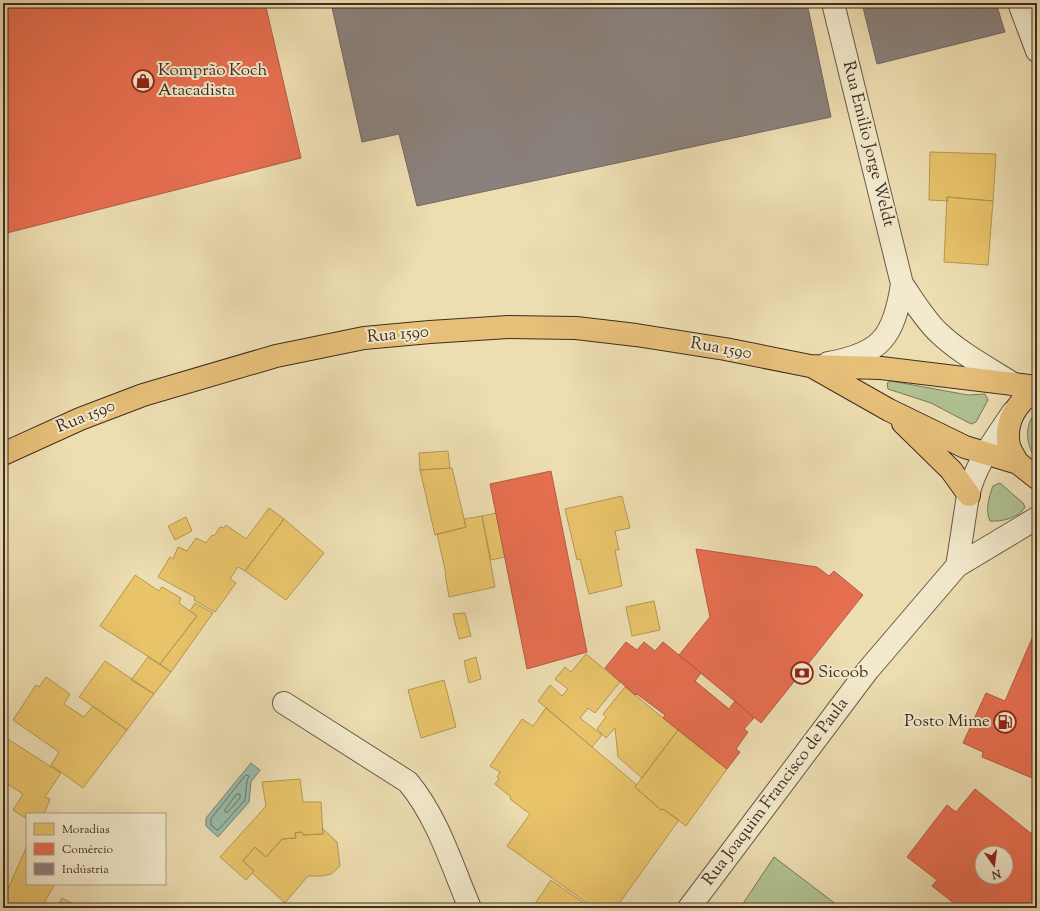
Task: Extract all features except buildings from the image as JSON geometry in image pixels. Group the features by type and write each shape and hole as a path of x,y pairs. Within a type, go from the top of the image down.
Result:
{"highway":[{"name":"Rua 1590","path":"3,454 80,419 143,395 276,356 364,338 508,327 576,328 644,336 725,349 810,366"},
{"path":"810,366 902,370 1015,385 1037,386"},
{"path":"810,366 889,410 965,446 985,454 1018,463 1037,478"},
{"path":"1018,463 1009,446 1008,428 1014,410 1026,396 1037,390"},
{"path":"889,410 951,470 968,495"}],"street":[{"name":"Rua Emilio Jorge Weldt","path":"833,3 902,284 925,318 939,333 955,347 1015,385"},
{"path":"1019,3 1037,50"},
{"name":"Rua Emilio Jorge Weldt","path":"810,366 850,359 869,352 875,347 880,342 894,320 899,307 902,284"},
{"path":"957,566 968,495 985,454 1014,410"},
{"name":"Rua Joaquim Francisco de Paula","path":"688,908 868,670 957,566 1037,518"},
{"path":"284,703 408,782 419,795 430,813 470,908"}],"shaded area":[{"path":"891,381 968,395 985,394 988,400 976,422 971,424 931,403 888,389 887,383"},
{"path":"1037,411 1037,461 1028,442 1028,429"},
{"path":"1000,483 1023,503 1025,507 1014,517 999,521 990,521 988,504 990,494 993,486"},
{"path":"774,857 841,908 740,908"}],"water":[{"path":"251,763 260,770 251,782 249,802 218,837 206,826 206,818"}],"place":[{"name":"Komprão Koch Atacadista","path":"143,81"},
{"name":"Sicoob","path":"802,673"},
{"name":"Posto Mime","path":"1005,722"}]}
